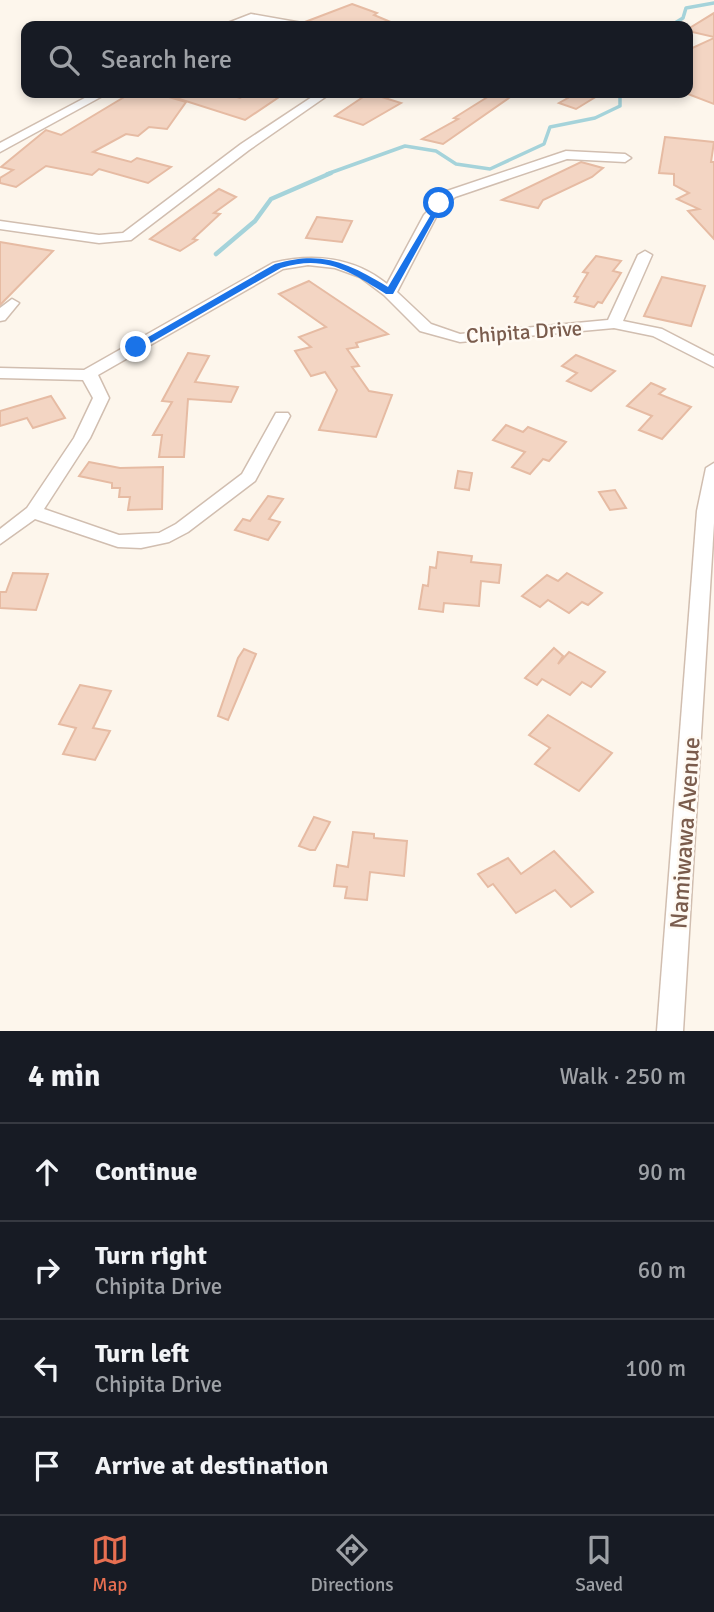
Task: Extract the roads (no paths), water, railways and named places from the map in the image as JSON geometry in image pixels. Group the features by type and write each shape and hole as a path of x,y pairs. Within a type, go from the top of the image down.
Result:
{"street":[{"path":"239,21 251,17 274,21"},
{"path":"0,148 93,98"},
{"path":"0,225 99,239 126,237 244,147 318,98"},
{"path":"390,292 430,215 451,194 566,155 625,158"},
{"path":"614,324 645,255"},
{"name":"Chipita Drive","path":"87,374 278,266 295,260 318,260 346,265 390,292 419,325 438,334 460,338 614,324 657,332 714,362"},
{"path":"0,317 12,303"},
{"path":"0,373 87,374 93,379 101,398 94,417 33,512 0,538"},
{"path":"33,512 118,541 141,542 163,538 215,504 249,477 282,416"},
{"name":"Namiwawa Avenue","path":"670,1031 706,511 714,468"}],"waterway":[{"path":"678,21 683,18 686,8 714,3"},
{"path":"327,174 405,146 436,151 456,164 490,169 544,144 550,127 595,118 620,106 620,98"},
{"path":"216,254 255,221 271,199 331,173"}]}
